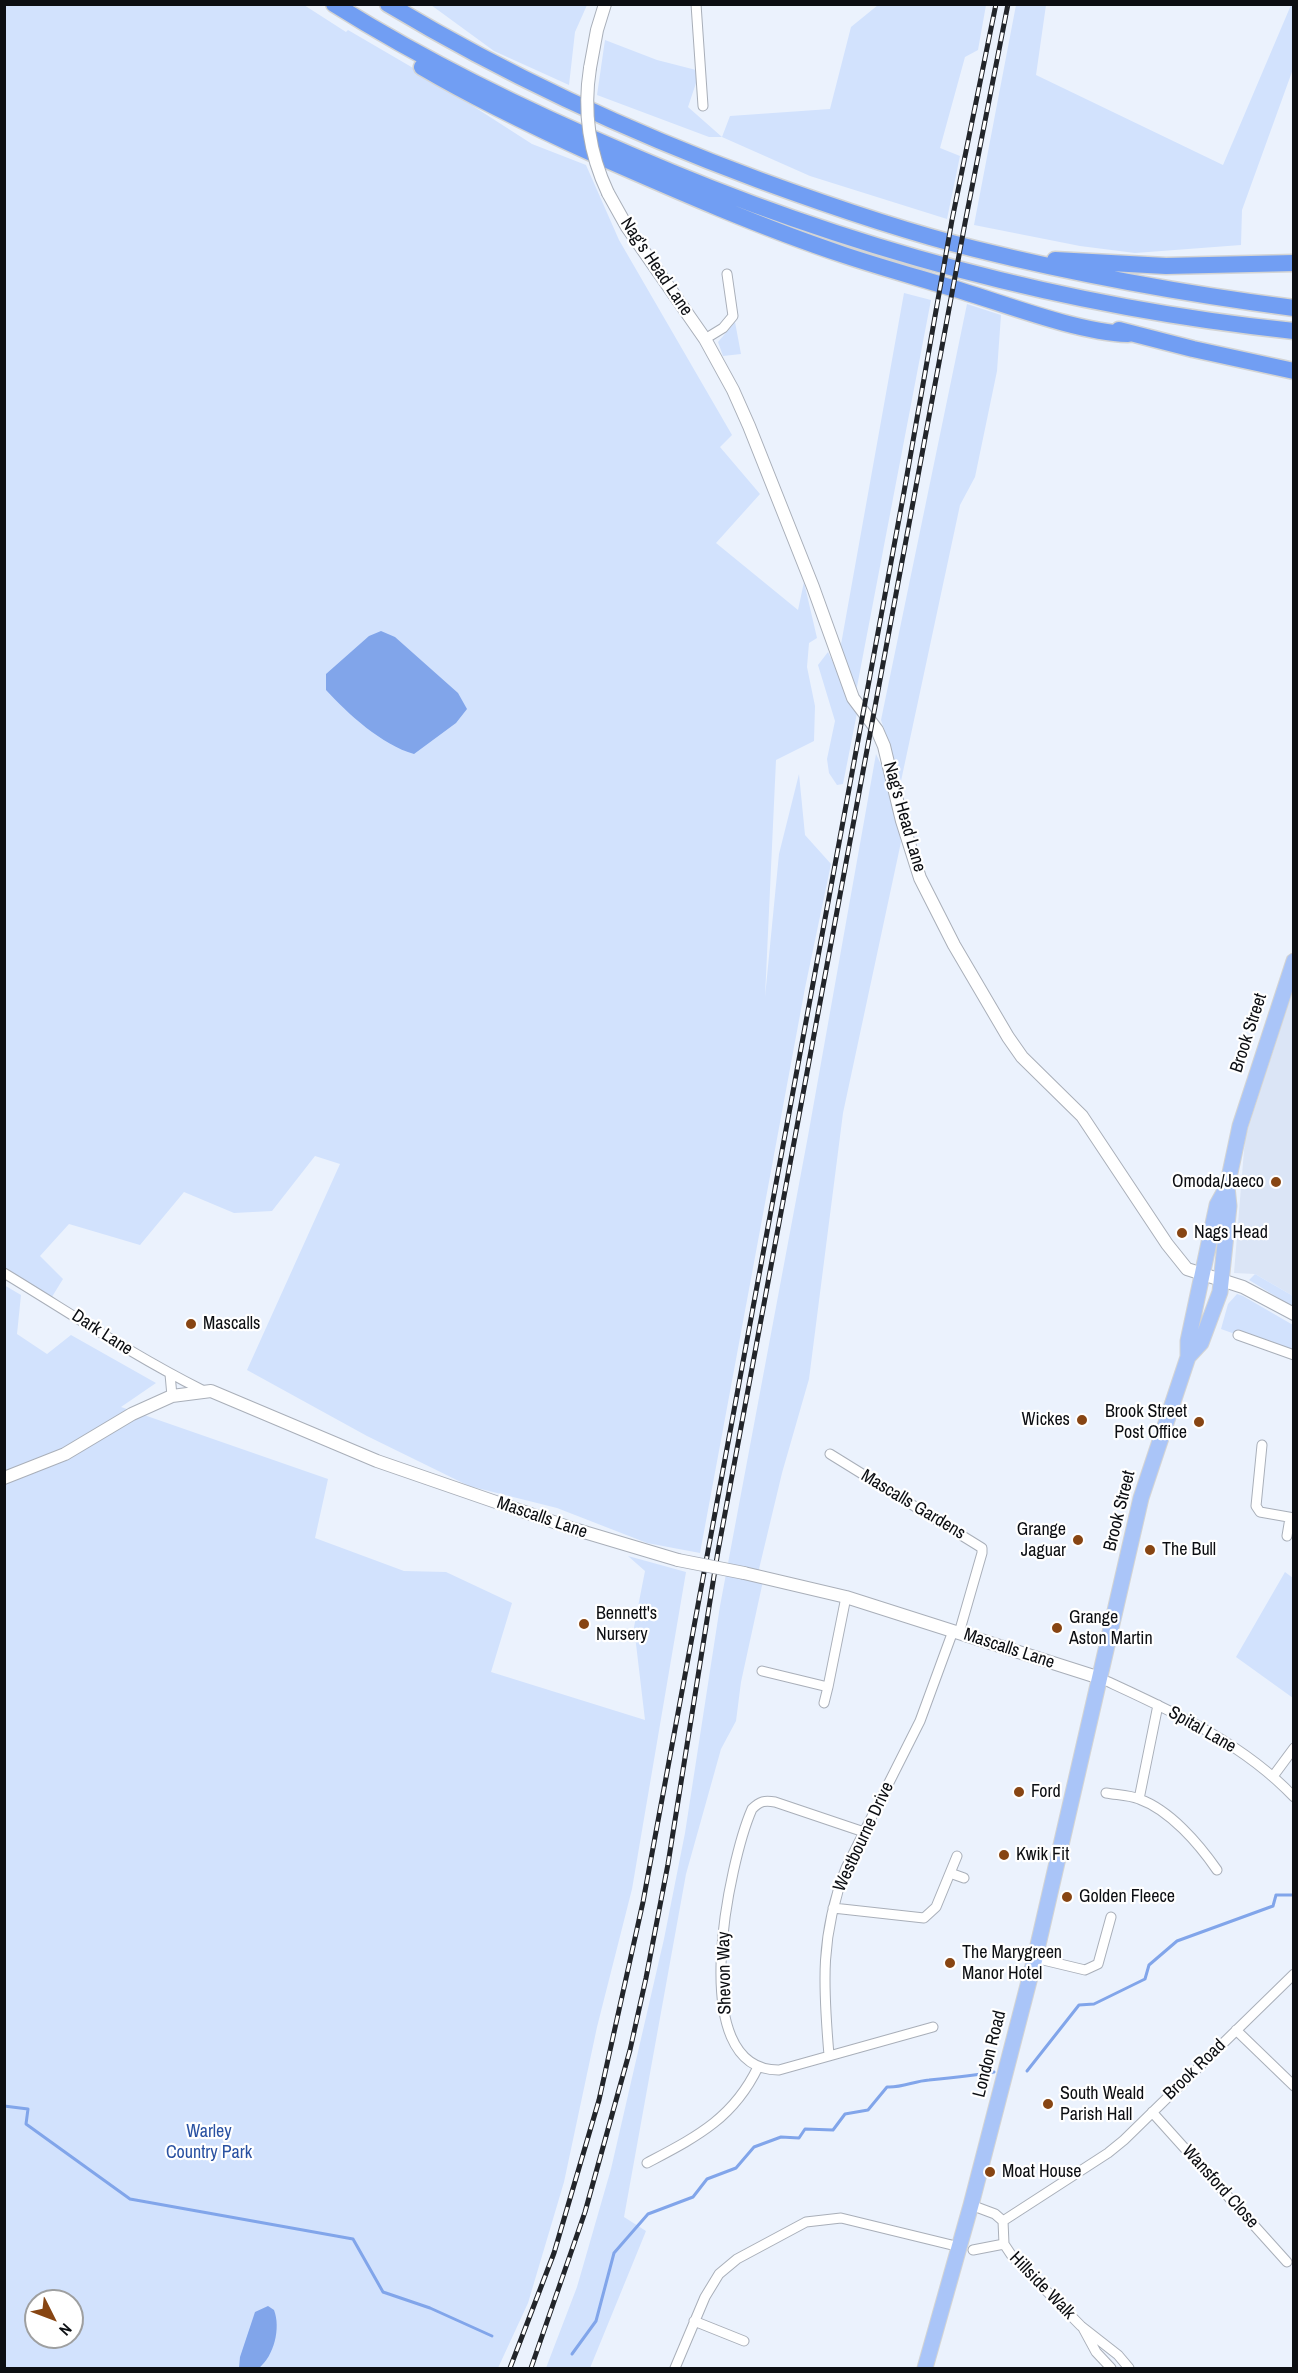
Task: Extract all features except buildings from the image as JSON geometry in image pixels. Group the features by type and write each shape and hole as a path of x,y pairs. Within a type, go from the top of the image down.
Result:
{"highway":[{"path":"334,4 391,39 516,103 600,142 739,200 832,234 936,265 1061,295 1155,313 1293,331"},
{"path":"388,4 529,83 684,152 879,222 1025,261 1156,288 1293,308"},
{"path":"391,39 411,60 473,96 648,178 749,220 845,256 1089,328 1128,334 1293,371"},
{"path":"832,234 874,254 923,272 1115,328 1128,334"},
{"path":"1025,261 1060,260 1166,266 1293,263"}],"main road":[{"name":"Brook Street","path":"1100,1678 1142,1498 1188,1357 1188,1341 1217,1205 1227,1186 1244,1115 1293,961"},
{"name":"Brook Street","path":"1188,1357 1201,1343 1220,1292 1229,1206 1227,1186"},
{"name":"London Road","path":"925,2368 966,2248 971,2205 1035,1958 1100,1678"}],"street":[{"name":"Nag's Head Lane","path":"605,4 595,36 590,68 587,111 593,154 608,193 627,227 705,339 749,426 813,587 853,698 877,730 884,746 911,851 921,878 954,945 1022,1057 1082,1116 1181,1263 1187,1269 1244,1287 1293,1314"},
{"path":"696,4 703,106"},
{"path":"705,339 723,328 733,316 727,274"},
{"name":"Dark Lane","path":"4,1273 170,1374 202,1390"},
{"path":"1238,1335 1293,1355"},
{"path":"170,1374 172,1396"},
{"name":"Mascalls Lane","path":"4,1478 65,1454 132,1414 172,1396 202,1390 211,1391 377,1461 574,1529 678,1560 846,1597 1100,1678"},
{"path":"1262,1445 1256,1506 1260,1512 1292,1518 1287,1536"},
{"name":"Mascalls Gardens","path":"830,1454 982,1548 956,1632"},
{"path":"824,1703 846,1597"},
{"name":"Westbourne Drive","path":"829,2055 824,1965 832,1908 846,1868 920,1721 956,1632"},
{"path":"762,1671 828,1687"},
{"name":"Spital Lane","path":"1100,1678 1158,1705 1221,1739 1274,1775 1293,1797"},
{"path":"1140,1799 1158,1705"},
{"path":"1274,1775 1293,1748"},
{"path":"1107,1793 1140,1799 1171,1819 1185,1830 1217,1870"},
{"name":"Shevon Way","path":"758,2067 751,2063 735,2044 726,2021 722,1995 722,1945 726,1908 738,1851 752,1809 765,1800 775,1802 864,1832"},
{"path":"832,1908 924,1918 936,1907 957,1856"},
{"path":"950,1873 964,1878"},
{"path":"1035,1958 1085,1970 1098,1964 1111,1917"},
{"name":"Brook Road","path":"1003,2221 1108,2153 1124,2140 1293,1974"},
{"path":"647,2163 696,2138 725,2115 739,2100 758,2067 779,2070 933,2027"},
{"path":"1236,2030 1293,2086"},
{"name":"Wansford Close","path":"1152,2112 1287,2262"},
{"path":"675,2368 711,2285 728,2265 806,2222 841,2218 966,2248 1004,2244 1003,2221 995,2214 971,2205"},
{"name":"Hillside Walk","path":"1004,2244 1012,2256 1082,2326 1104,2342 1129,2368"},
{"path":"694,2321 744,2341"},
{"name":"Hillside Walk","path":"1082,2326 1096,2352 1111,2368"}],"shaded area":[{"path":"1293,990 1293,1296 1255,1274 1234,1273 1245,1138"}],"green space":[{"path":"4,5 304,5 346,32 348,30 420,72 532,144 586,165 619,240 732,435 720,447 760,494 716,543 798,610 804,582 817,638 809,643 807,667 815,706 814,741 776,760 765,997 779,854 799,774 805,835 831,864 805,988 700,1553 647,1543 557,1508 469,1486 367,1436 247,1370 340,1164 315,1156 272,1211 234,1213 184,1192 140,1245 69,1224 40,1256 63,1279 50,1300 5,1272"},
{"path":"431,5 587,5 575,32 569,85 494,51"},
{"path":"878,5 986,5 978,50 965,57 940,148 960,156 947,219 810,176 722,137 730,116 830,109 851,27"},
{"path":"1016,5 1046,5 1036,75 1223,165 1291,5 1293,5 1293,69 1242,210 1241,245 1135,253 1080,246 974,225"},
{"path":"605,40 657,60 700,71 688,107 722,137 709,137 597,95"},
{"path":"904,293 931,300 855,697 840,650"},
{"path":"967,304 1001,315 997,371 975,477 960,505 901,781 881,720"},
{"path":"735,322 741,354 723,356 718,342"},
{"path":"828,652 857,713 843,784 837,785 829,773 827,759 835,721 818,665"},
{"path":"876,754 888,779 901,842 843,1113 809,1379 782,1473 759,1569 763,1581 741,1682 736,1721 721,1749 686,1874 624,2217 646,2231 590,2368 546,2368 577,2287 611,2169 664,1939 685,1833 720,1606 808,1136"},
{"path":"1255,1274 1293,1296 1293,1307 1249,1280"},
{"name":"Warley Country Park","path":"4,1285 21,1295 17,1334 47,1354 71,1335 156,1383 121,1407 328,1479 315,1538 404,1571 446,1572 512,1603 491,1672 645,1720 634,1627 645,1571 628,1556 686,1572 632,1889 597,2027 564,2182 528,2303 498,2368 5,2368"},
{"path":"1237,1294 1293,1325 1293,1355 1221,1329 1228,1304"},
{"path":"1285,1572 1293,1578 1293,1698 1236,1657"}],"water":[{"path":"381,631 395,637 458,693 467,709 456,723 414,754 378,736 326,690 326,674 369,636"},
{"path":"268,2306 274,2310 277,2325 275,2341 269,2356 259,2368 239,2368 240,2357 255,2312"}],"waterway":[{"path":"1027,2071 1079,2005 1094,2004 1145,1979 1149,1965 1177,1941 1273,1906 1276,1895 1294,1895"},
{"path":"572,2354 596,2321 614,2253 648,2214 693,2197 707,2179 736,2168 754,2147 781,2137 799,2138 805,2129 833,2130 845,2114 868,2110 887,2087 994,2072"},
{"path":"4,2106 28,2109 26,2124 130,2199 353,2239 383,2292 430,2308 492,2336"}],"railway":[{"path":"510,2368 554,2253 599,2100 643,1902 904,492 952,220 996,4"},
{"path":"531,2368 585,2212 630,2050 646,1978 668,1864 718,1551 965,223 1008,4"}],"place":[{"name":"Omoda/Jaeco","path":"1276,1182"},
{"name":"Nags Head","path":"1182,1233"},
{"name":"Mascalls","path":"191,1324"},
{"name":"Wickes","path":"1082,1420"},
{"name":"Brook Street Post Office","path":"1199,1422"},
{"name":"Grange Jaguar","path":"1078,1540"},
{"name":"The Bull","path":"1150,1550"},
{"name":"Bennett's Nursery","path":"584,1624"},
{"name":"Grange Aston Martin","path":"1057,1628"},
{"name":"Ford","path":"1019,1792"},
{"name":"Kwik Fit","path":"1004,1855"},
{"name":"Golden Fleece","path":"1067,1897"},
{"name":"The Marygreen Manor Hotel","path":"950,1963"},
{"name":"South Weald Parish Hall","path":"1048,2104"},
{"name":"Moat House","path":"990,2172"}]}
